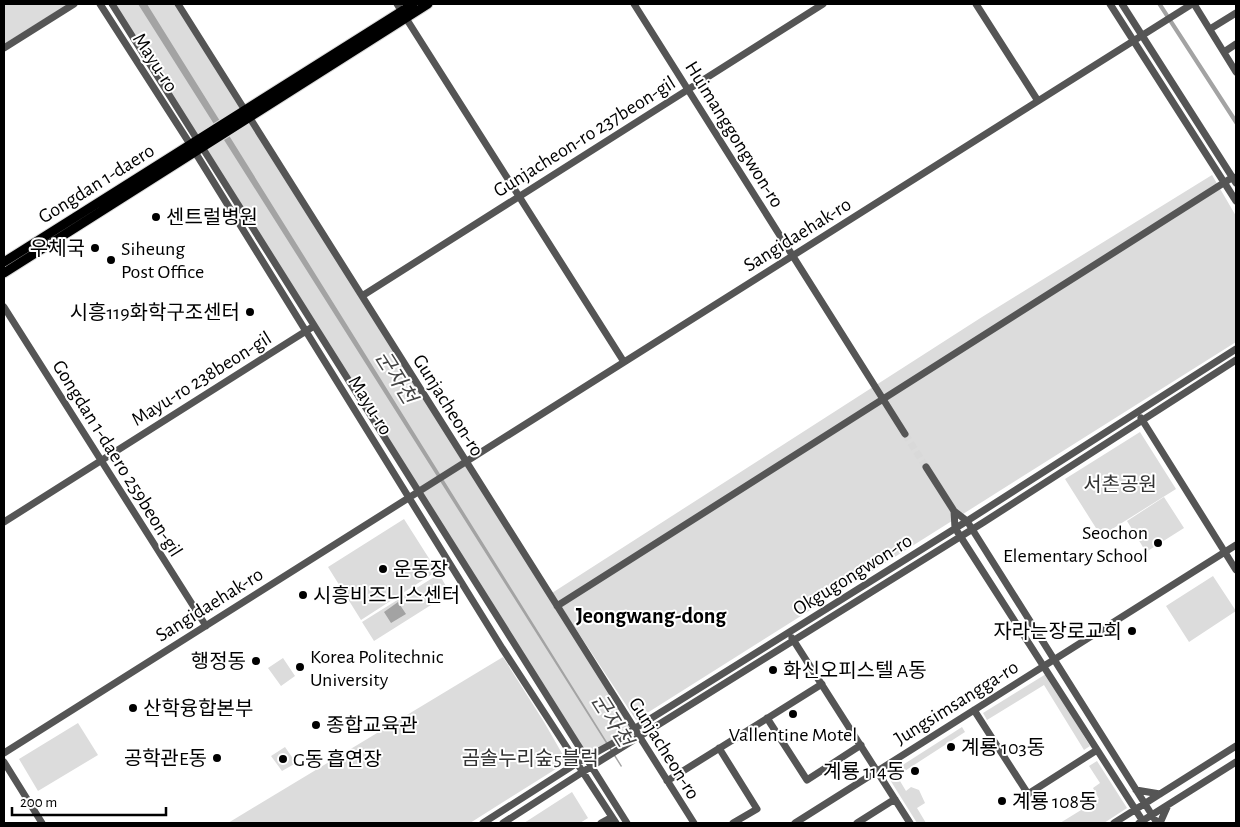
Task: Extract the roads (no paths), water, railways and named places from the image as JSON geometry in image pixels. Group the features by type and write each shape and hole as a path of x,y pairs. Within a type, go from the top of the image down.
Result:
{"main road":[{"path":"247,114 413,4"},
{"path":"402,11 428,4"},
{"name":"Gongdan 1-daero","path":"4,262 247,114"},
{"path":"4,272 196,145"}],"street":[{"path":"4,48 74,4"},
{"name":"Mayu-ro","path":"100,4 196,145 314,326 627,823"},
{"name":"Mayu-ro","path":"112,4 306,331 502,648 614,820"},
{"name":"Gunjacheon-ro","path":"178,4 694,823"},
{"name":"Huimanggongwon-ro","path":"634,4 905,434"},
{"name":"Gunjacheon-ro 237beon-gil","path":"362,296 823,4"},
{"path":"976,4 1038,101"},
{"path":"1110,4 1236,201"},
{"path":"557,606 1224,182 1234,180 1122,4"},
{"path":"1193,4 1236,72"},
{"name":"Sangidaehak-ro","path":"4,754 1193,4"},
{"path":"402,11 624,362"},
{"path":"1210,30 1236,13"},
{"path":"1224,52 1236,44"},
{"name":"Gongdan 1-daero 259beon-gil","path":"4,307 206,626"},
{"name":"Mayu-ro 238beon-gil","path":"4,522 314,326"},
{"name":"Okgugongwon-ro","path":"484,823 586,758 624,737 1236,349"},
{"name":"Okgugongwon-ro","path":"503,823 604,758 972,530 1236,360"},
{"path":"1137,412 1236,570"},
{"path":"926,467 954,511 966,521 972,530 1136,790 1159,823 1168,805"},
{"path":"954,511 955,528 1098,750 1142,822 1236,762"},
{"name":"Jungsimsangga-ro","path":"795,823 1236,545"},
{"path":"789,632 910,823"},
{"path":"667,781 822,684"},
{"path":"974,710 1028,794 1098,750"},
{"path":"767,718 807,780 861,745"},
{"path":"1114,823 1236,746"},
{"path":"719,748 757,809 733,823"},
{"path":"4,762 42,823"},
{"path":"1136,790 1160,794"},
{"path":"857,823 895,799"},
{"path":"601,823 614,820"}],"tunnel":[{"path":"905,434 926,467"}],"place":[{"name":"센트럴병원","path":"156,217"},
{"name":"우체국","path":"95,248"},
{"name":"Siheung Post Office","path":"111,260"},
{"name":"시흥119화학구조센터","path":"250,312"},
{"name":"Seochon Elementary School","path":"1158,543"},
{"name":"운동장","path":"383,569"},
{"name":"시흥비즈니스센터","path":"303,595"},
{"name":"자라는장로교회","path":"1132,631"},
{"name":"행정동","path":"256,661"},
{"name":"Korea Politechnic University","path":"300,667"},
{"name":"화신오피스텔 A동","path":"773,670"},
{"name":"산학융합본부","path":"133,708"},
{"name":"Vallentine Motel","path":"793,714"},
{"name":"종합교육관","path":"316,725"},
{"name":"계룡 103동","path":"951,747"},
{"name":"공학관E동","path":"217,758"},
{"name":"G동 흡연장","path":"283,759"},
{"name":"계룡 114동","path":"915,771"},
{"name":"계룡 108동","path":"1002,801"}],"district":[{"name":"Jeongwang-dong","path":"651,615"}],"water label":[{"name":"군자천","path":"396,377"},
{"name":"군자천","path":"612,720"}],"park label":[{"name":"서촌공원","path":"1120,484"},
{"name":"곰솔누리숲5블럭","path":"530,758"}]}
